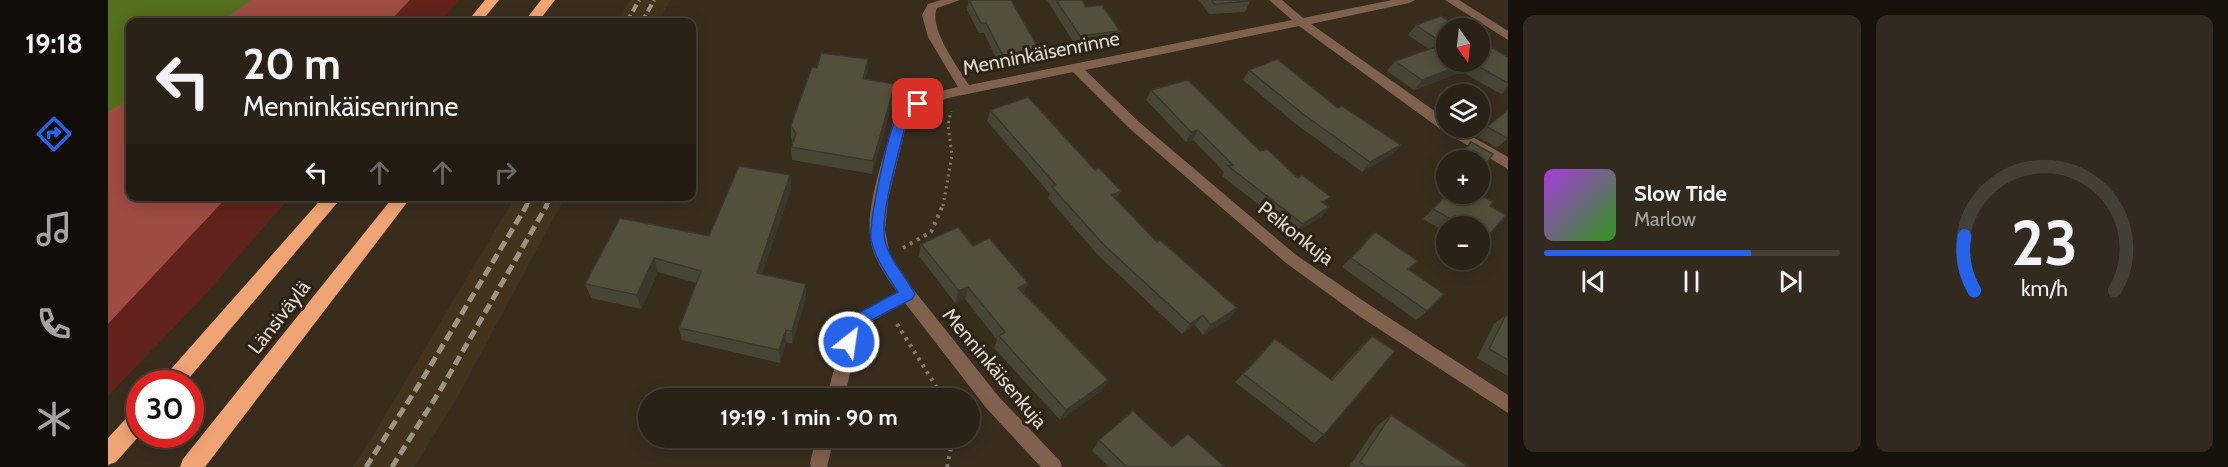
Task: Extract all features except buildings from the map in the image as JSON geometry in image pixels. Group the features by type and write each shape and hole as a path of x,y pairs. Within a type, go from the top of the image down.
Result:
{"highway":[{"path":"477,18 492,0"},
{"path":"534,18 548,0"},
{"name":"Länsiväylä","path":"183,370 331,201"},
{"name":"Länsiväylä","path":"191,467 400,201"},
{"path":"108,454 126,434"}],"street":[{"path":"954,0 932,6 928,15 934,37 966,90"},
{"path":"1275,0 1302,23 1436,119"},
{"name":"Menninkäisenrinne","path":"907,294 884,258 877,221 900,122 908,109 934,98 966,90 1409,0"},
{"path":"1451,0 1508,36"},
{"name":"Peikonkuja","path":"1077,69 1151,140 1291,258 1365,311 1508,405"},
{"path":"1465,138 1508,164"},
{"path":"838,388 854,322 907,294"},
{"name":"Menninkäisenkuja","path":"907,294 993,403 1053,467"},
{"path":"819,463 823,448"}],"path":[{"path":"885,306 938,388"},
{"path":"947,467 951,448"}],"shaded area":[{"path":"108,0 459,0 443,18 126,18 126,201 287,201 203,297 133,370 126,370 126,377 108,396"},
{"path":"108,0 410,0 393,18 126,18 126,201 223,201 108,324"},
{"path":"108,0 251,0 226,18 126,18 126,101 108,112"},
{"path":"630,0 670,0 660,18 619,18"},
{"path":"513,201 563,201 457,398 414,467 352,467"}],"railway":[{"path":"629,18 639,0"},
{"path":"644,18 654,0"},
{"path":"526,206 529,201"},
{"path":"546,206 549,201"},
{"path":"366,467 422,380 527,205"},
{"path":"392,467 441,389 547,205"}],"route":[{"path":"849,342 854,322 907,294 884,258 878,240 877,221 900,122 903,114 918,104"}]}
